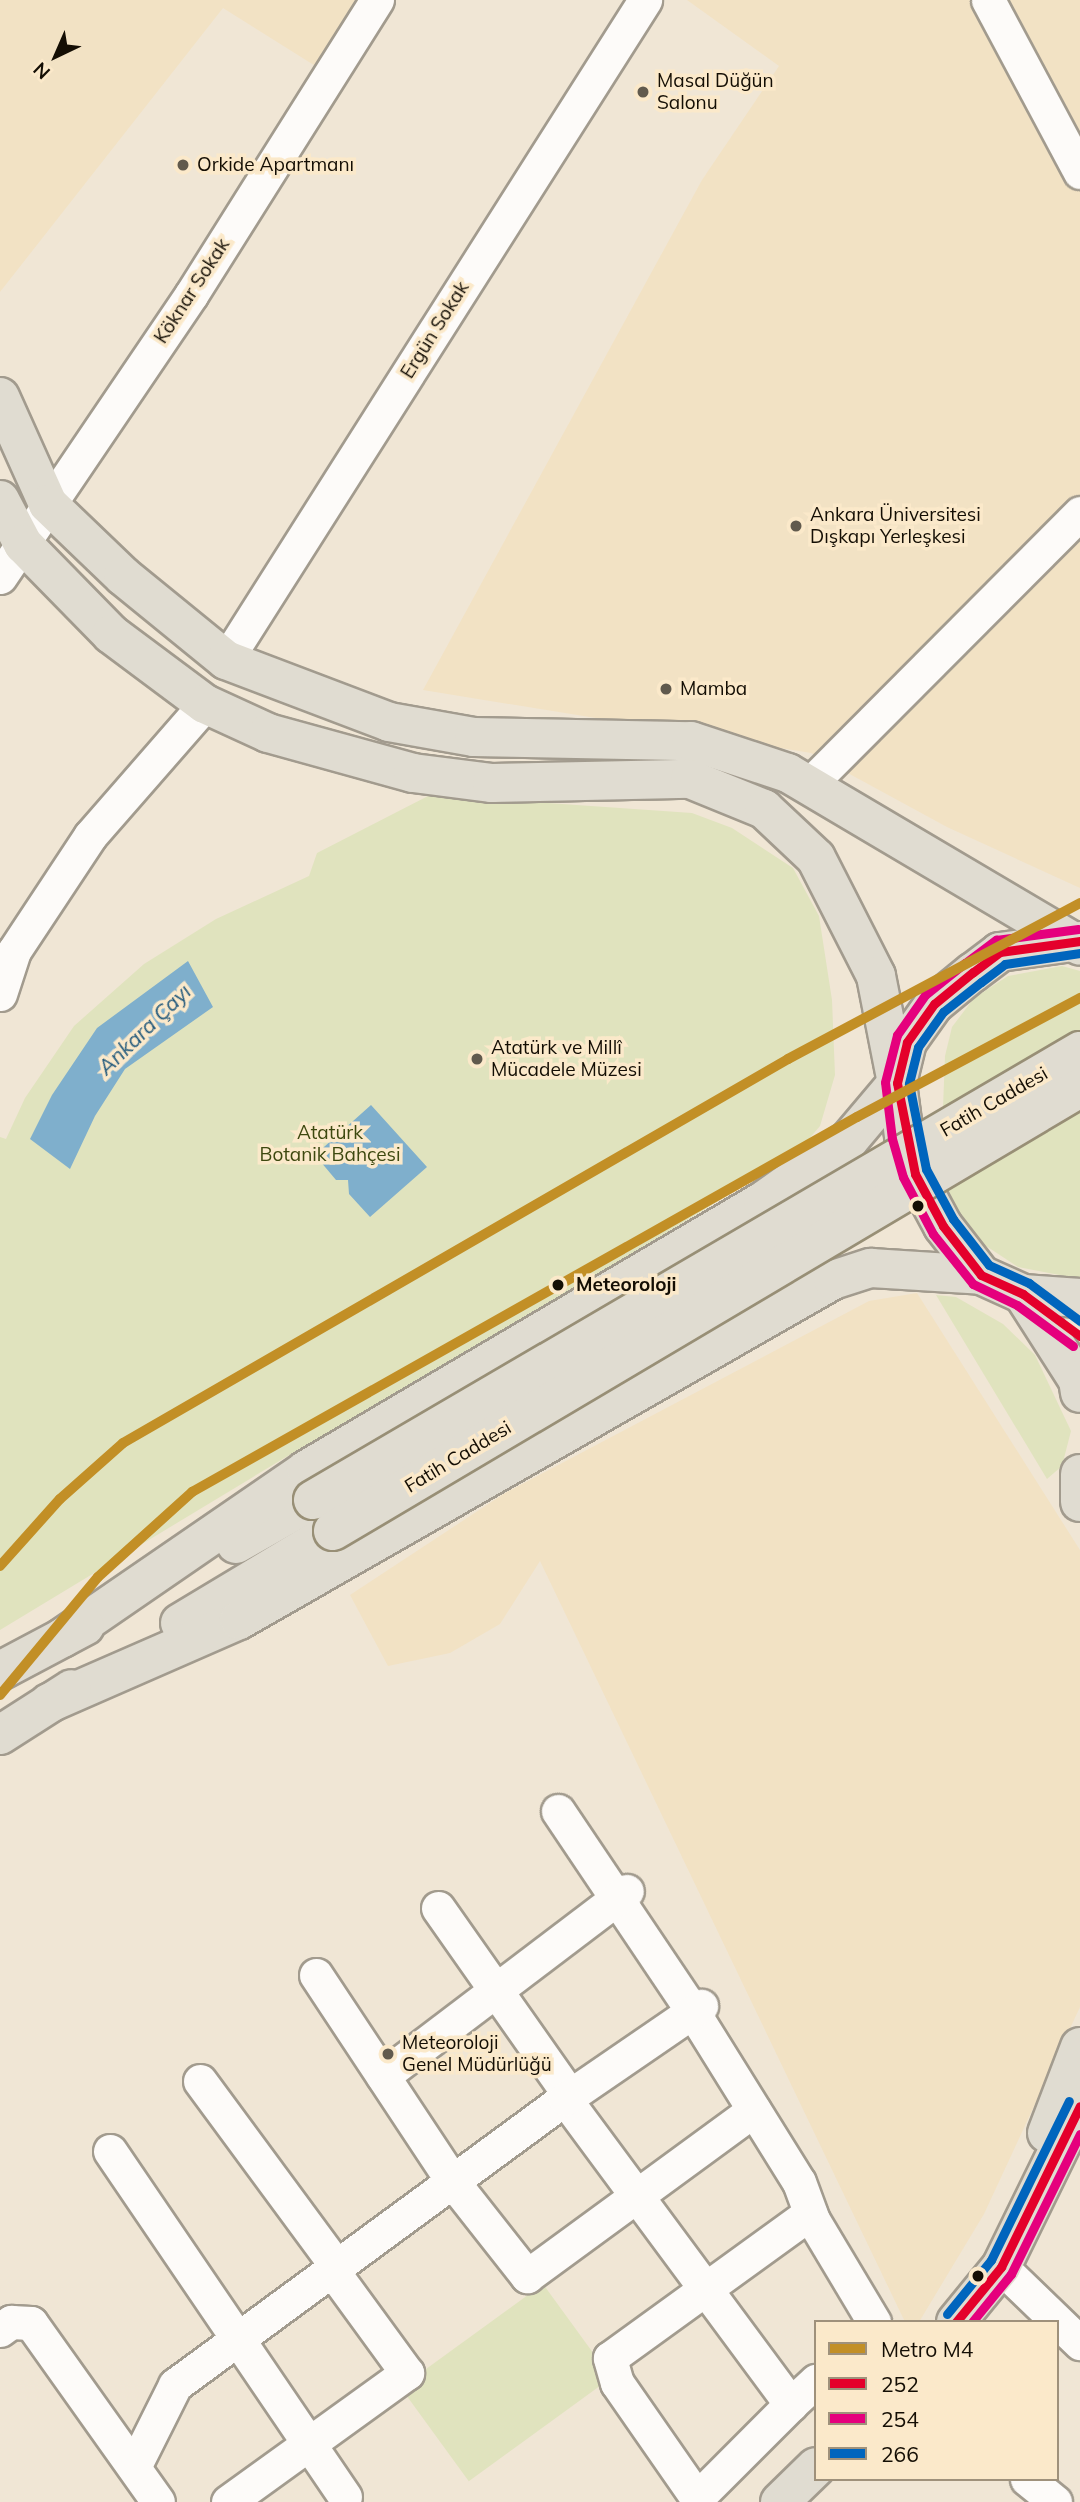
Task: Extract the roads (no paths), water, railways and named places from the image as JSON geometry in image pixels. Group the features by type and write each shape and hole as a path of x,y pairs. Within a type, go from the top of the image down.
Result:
{"main road":[{"path":"0,397 48,504 123,576 226,660 389,722 474,737 691,741 811,783 1078,943"},
{"path":"0,500 7,563 111,634 205,704 268,733 412,774 492,783 690,779 764,808 816,858 876,976 897,1083 904,1136 915,1174 943,1226 981,1275"},
{"path":"62,1638 306,1469 763,1202 849,1140 897,1083 907,1042 934,1004 999,953 1078,943"},
{"name":"Fatih Caddesi","path":"0,1735 323,1516 1080,1051"},
{"name":"Fatih Caddesi","path":"0,1671 62,1638 323,1516 1080,1088"},
{"path":"49,1703 239,1620 833,1280 870,1268 981,1275 1023,1294 1080,1336"},
{"path":"1023,1294 1080,1298"},
{"path":"1023,1294 1078,1380 1080,1393"},
{"path":"1080,1474 1080,1502"},
{"path":"1001,2267 1080,2047"},
{"path":"958,2320 1001,2267 1080,2106"},
{"path":"780,2502 814,2470"}],"street":[{"name":"Köknar Sokak","path":"7,563 191,295 377,0"},
{"name":"Ergün Sokak","path":"226,660 645,0"},
{"path":"988,0 1080,172"},
{"path":"811,783 1080,513"},
{"path":"0,995 14,951 90,836 205,704"},
{"path":"558,1811 622,1895 697,2009 754,2110 799,2182 810,2213 873,2320"},
{"path":"383,2076 494,1989 622,1895"},
{"path":"438,1908 637,2196 790,2404"},
{"path":"316,1975 453,2182 527,2276 754,2110"},
{"path":"134,2467 175,2385 568,2098 697,2009"},
{"path":"200,2081 407,2373 228,2502"},
{"path":"110,2151 240,2337 345,2497"},
{"path":"810,2213 610,2358 617,2383 697,2498 814,2383"},
{"path":"1001,2267 1056,2320"},
{"path":"0,2330 11,2322 31,2323 158,2502"},
{"path":"1059,2323 1080,2343"},
{"path":"1029,2481 1055,2502"}],"water":[{"name":"Ankara Çayı","path":"188,961 213,1007 125,1069 95,1116 70,1169 30,1139 52,1095 97,1028"},
{"path":"371,1105 427,1167 370,1217 349,1194 348,1180 336,1180 315,1155"}],"metro line":[{"name":"M4","path":"0,1566 60,1499 123,1443 788,1059 1080,903"},
{"name":"M4","path":"0,1695 98,1577 192,1492 857,1117 1080,998"}],"place":[{"name":"Masal Düğün Salonu","path":"643,92"},
{"name":"Orkide Apartmanı","path":"183,165"},
{"name":"Ankara Üniversitesi Dışkapı Yerleşkesi","path":"796,526"},
{"name":"Mamba","path":"666,689"},
{"name":"Atatürk ve Millî Mücadele Müzesi","path":"477,1059"},
{"name":"Meteoroloji","path":"558,1285"},
{"name":"Meteoroloji Genel Müdürlüğü","path":"388,2054"}],"park label":[{"name":"Atatürk Botanik Bahçesi","path":"330,1144"}]}
